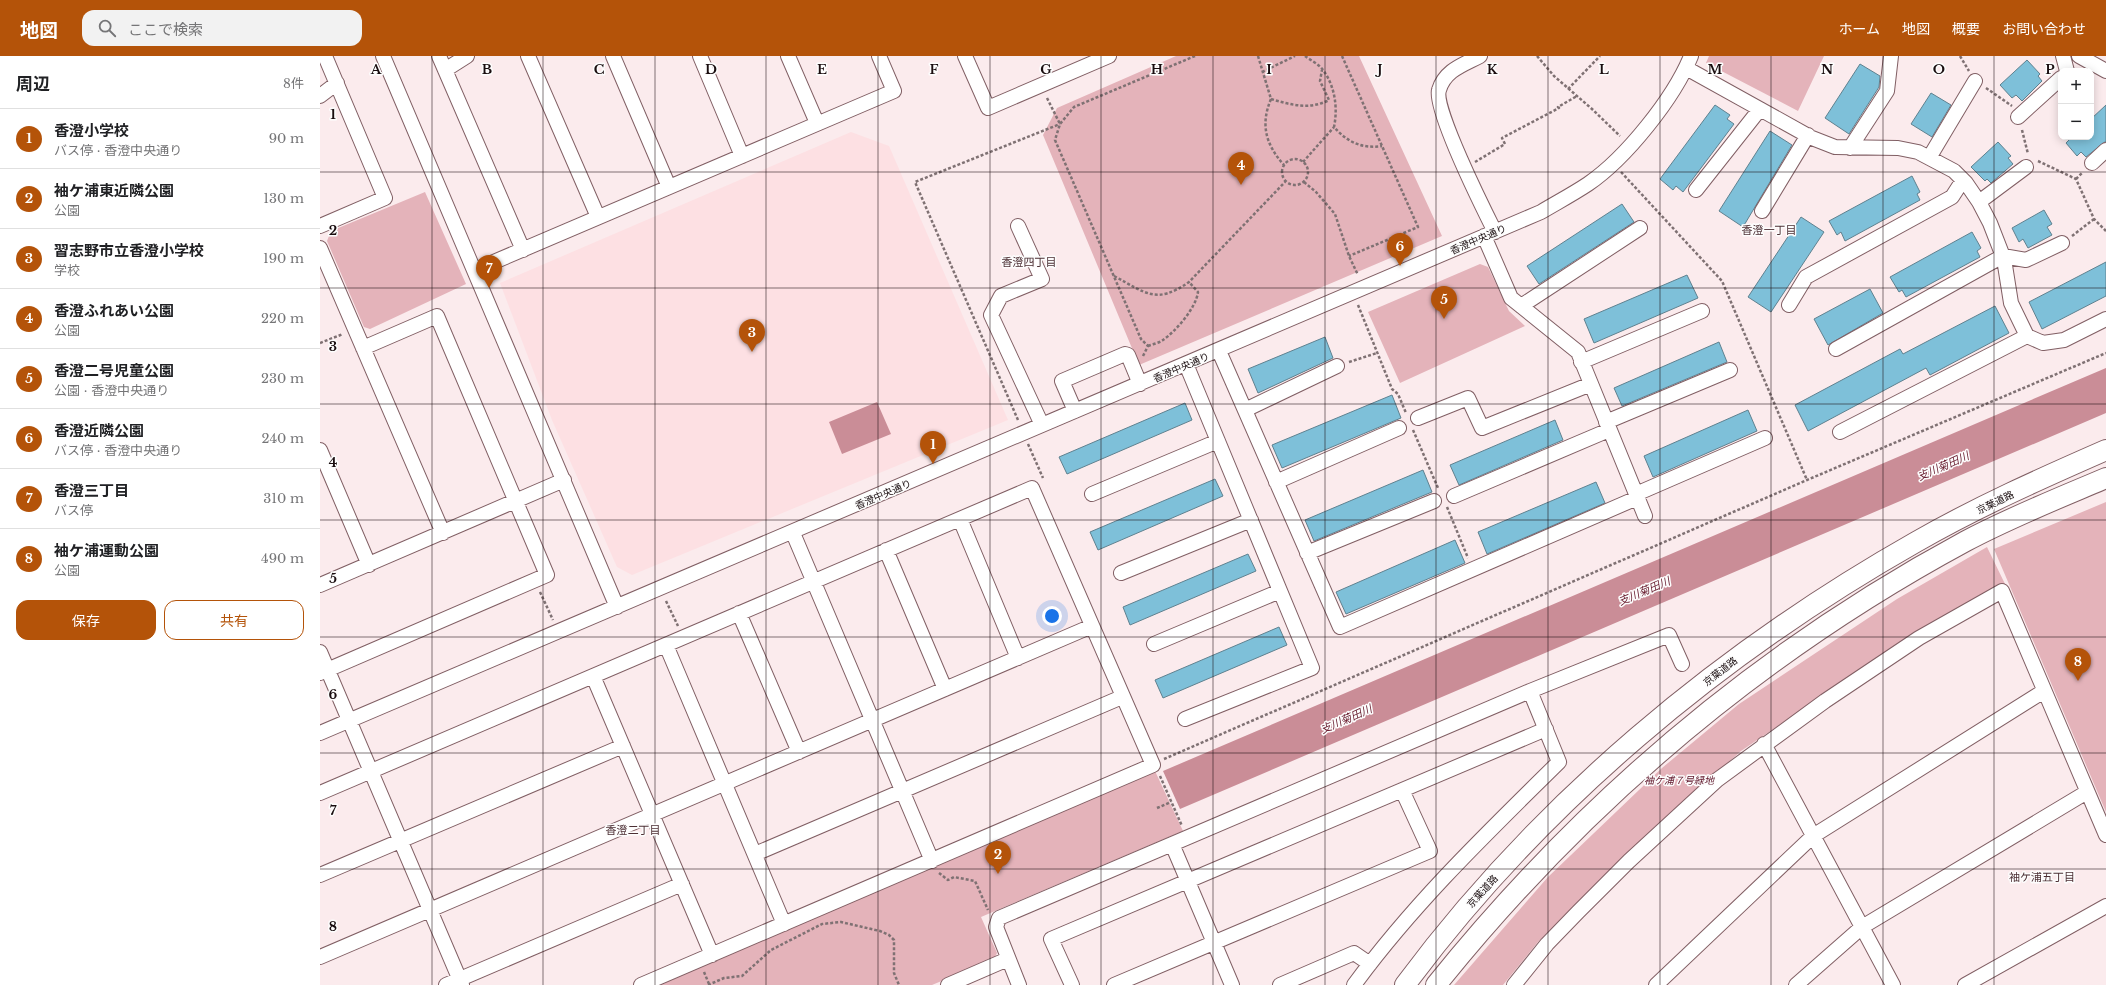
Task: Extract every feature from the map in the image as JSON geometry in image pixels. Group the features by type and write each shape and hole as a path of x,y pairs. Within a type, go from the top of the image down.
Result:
{"highway":[{"name":"京葉道路","path":"1405,985 1471,902 1570,799 1661,718 1725,666 1789,621 1917,541 1992,503 2106,450"},
{"path":"1436,985 1485,926 1546,858 1635,772 1734,690 1846,612 1913,571 1967,541 2027,511 2106,478"}],"street":[{"path":"320,226 385,198 325,56"},
{"path":"383,56 617,607"},
{"path":"439,56 523,250"},
{"path":"445,70 466,56"},
{"path":"528,56 598,217"},
{"path":"613,56 669,187"},
{"path":"700,56 742,156"},
{"path":"788,56 817,123"},
{"path":"475,270 894,91 879,56"},
{"path":"965,56 988,108 1109,56"},
{"path":"1480,56 1448,72 1438,91 1444,118 1466,167 1511,298 1578,352 1645,516"},
{"path":"1850,148 1887,91 1890,56"},
{"path":"2063,56 2066,68"},
{"path":"2079,56 2106,71"},
{"path":"1688,62 1760,109 1808,136 1835,148 1898,148 1918,152 1954,171 1980,202 2003,256 2011,304 2027,336 2043,343 2059,341 2106,319"},
{"name":"香澄中央通り","path":"320,733 793,533 1541,212 1589,183 1613,163 1643,130 1688,62"},
{"path":"1929,158 1975,81"},
{"path":"2018,117 2058,81"},
{"path":"320,96 337,83"},
{"path":"1696,190 1760,109"},
{"path":"1762,211 1808,136"},
{"path":"2092,163 2106,150"},
{"path":"1980,202 2030,161"},
{"path":"1789,305 1806,277 1952,197 1963,180"},
{"path":"1018,226 1042,279 1001,296 991,315 1042,425"},
{"path":"1521,306 1640,228"},
{"path":"1836,349 2003,256 2026,260 2062,243"},
{"path":"320,248 443,533"},
{"path":"1581,362 1702,311"},
{"path":"324,671 547,575 437,316 363,348"},
{"path":"1840,432 2027,336"},
{"path":"1219,351 1340,627 1765,438"},
{"path":"1075,411 1062,381 1125,354 1128,355 1140,384"},
{"path":"1185,720 1312,668 1186,364"},
{"path":"1245,410 1337,366"},
{"path":"1307,553 1443,498 1608,426 1730,370"},
{"path":"1276,482 1409,422 1468,398 1482,428 1591,384"},
{"path":"1092,494 1218,441"},
{"path":"320,450 369,565"},
{"path":"320,585 516,502 564,480"},
{"path":"320,793 1032,488 1122,697 1154,765 641,985"},
{"path":"960,519 1018,658"},
{"path":"1121,573 1251,520"},
{"path":"793,533 932,861"},
{"path":"886,550 945,689"},
{"path":"1154,644 1280,591"},
{"path":"1514,985 1547,944 1629,861 1717,780 1764,744 1919,638 2002,591 2106,836"},
{"path":"740,613 799,752"},
{"path":"320,957 1092,626"},
{"path":"1019,985 996,927 999,918 1530,691 1670,635 1682,664"},
{"path":"666,644 784,924"},
{"path":"320,652 324,671 350,720 461,982"},
{"path":"593,676 712,955"},
{"path":"1354,985 1443,878 1559,762 1530,691"},
{"path":"1656,985 1813,836 2044,691"},
{"path":"755,854 1122,697"},
{"path":"1072,985 1051,939 1546,729"},
{"path":"1764,744 1893,985"},
{"path":"320,875 623,746"},
{"path":"1114,985 1430,852 1402,790"},
{"path":"1796,985 1862,927 2088,792"},
{"path":"1172,844 1232,985"},
{"path":"446,985 461,982 682,884"},
{"path":"1965,985 2106,906"},
{"path":"1280,985 1354,954 1370,964"},
{"path":"948,985 1008,959"}],"path":[{"path":"1148,346 1141,339 1055,140 1060,124 1074,107 1195,56"},
{"path":"1258,56 1271,99 1267,110 1265,123 1272,151 1284,165"},
{"path":"1262,72 1295,56"},
{"path":"1303,162 1334,127 1337,106 1323,69 1305,56"},
{"path":"1342,56 1418,228 1348,256"},
{"path":"1537,56 1544,66 1620,136"},
{"path":"1568,89 1600,56"},
{"path":"1960,56 1975,81 2016,109 2030,161 2076,179 2094,219 2106,231"},
{"path":"1271,99 1292,106 1320,105 1329,100 1320,81 1323,69"},
{"path":"1041,85 1060,124"},
{"path":"1466,167 1505,144 1502,138 1559,108 1577,96"},
{"path":"1020,425 915,182 1060,124"},
{"path":"1334,127 1355,144 1367,147 1382,146"},
{"path":"1290,160 1303,162 1308,172 1304,182 1296,186 1285,182 1282,174 1284,165 1290,160"},
{"path":"1619,170 1722,281 1807,480"},
{"path":"1113,275 1140,290 1163,296 1178,290 1189,282 1285,182"},
{"path":"1304,182 1316,192 1335,214 1348,256 1358,276"},
{"path":"2062,243 2094,219"},
{"path":"1142,359 1148,346 1161,341 1169,335 1189,311 1197,298 1198,292 1189,282"},
{"path":"1358,305 1392,389 1398,394 1473,569"},
{"path":"320,344 347,332"},
{"path":"1337,366 1377,353"},
{"path":"1187,837 1154,765 1807,480 2106,353"},
{"path":"535,580 554,622"},
{"path":"666,601 683,637"},
{"path":"1157,808 1172,802"},
{"path":"932,861 940,874 948,880 954,877 975,881 991,913"},
{"path":"708,985 724,978 742,976 763,956 790,939 822,924 841,922 880,931 889,935 894,940 894,973 899,985"}],"shaded area":[{"path":"851,132 889,146 1008,420 632,575 617,567 552,420 500,283"}],"green space":[{"path":"1176,56 1359,56 1442,236 1139,365 1043,135 1057,108"},
{"path":"1709,56 1824,56 1798,111 1706,63"},
{"path":"425,192 466,284 370,329 364,327 327,241 331,231"},
{"path":"1480,264 1488,267 1509,311 1525,326 1400,383 1368,312"},
{"path":"2106,502 2106,812 1994,549"},
{"name":"袖ケ浦７号緑地","path":"1987,547 2005,584 1941,618 1832,689 1741,751 1618,862 1538,942 1503,985 1454,985 1548,877 1662,768 1739,704 1897,599"},
{"path":"1155,771 1183,831 981,917 997,953 994,959 932,985 654,985"}],"water":[{"name":"支川菊田川","path":"2106,368 2106,413 1180,809 1163,771"},
{"path":"877,402 891,434 842,454 829,422"}],"building":[{"path":"2027,60 2040,74 2038,76 2042,81 2022,101 2016,95 2012,98 2000,85"},
{"path":"1860,64 1880,76 1879,87 1849,134 1825,118"},
{"path":"1931,93 1951,105 1932,137 1911,124"},
{"path":"1715,105 1730,115 1727,119 1734,124 1683,192 1676,186 1673,190 1660,179"},
{"path":"2106,105 2106,141 2086,157 2081,152 2077,156 2066,143 2069,140 2094,140 2094,116"},
{"path":"1770,131 1792,145 1743,227 1719,211"},
{"path":"1998,142 2011,156 2008,158 2013,164 1991,183 1987,179 1985,181 1971,167"},
{"path":"1912,176 1920,192 1917,194 1920,200 1845,241 1841,232 1837,235 1829,221"},
{"path":"1622,204 1634,222 1539,284 1527,266"},
{"path":"2044,210 2052,224 2047,227 2052,235 2028,248 2023,239 2019,242 2012,228"},
{"path":"1801,217 1824,232 1771,312 1748,297"},
{"path":"1972,232 1981,248 1977,251 1980,257 1906,297 1902,290 1899,292 1890,277"},
{"path":"2106,262 2106,296 2042,329 2029,302"},
{"path":"1687,275 1698,298 1594,343 1584,319"},
{"path":"1870,289 1883,313 1828,345 1814,319"},
{"path":"1995,306 2009,333 1930,375 1926,368 1808,431 1795,405 1900,349 1903,354"},
{"path":"1325,337 1333,358 1258,393 1248,369"},
{"path":"1719,342 1727,362 1622,406 1614,388"},
{"path":"1392,395 1401,418 1282,468 1272,445"},
{"path":"1185,403 1192,420 1067,474 1059,457"},
{"path":"1748,410 1757,431 1653,477 1644,456"},
{"path":"1555,420 1563,440 1459,485 1450,465"},
{"path":"1423,470 1432,492 1314,541 1305,520"},
{"path":"1215,479 1223,496 1098,550 1090,532"},
{"path":"1596,482 1605,503 1487,554 1478,532"},
{"path":"1455,540 1465,563 1346,614 1336,592"},
{"path":"1248,554 1256,571 1130,625 1123,607"},
{"path":"1279,627 1287,645 1163,698 1155,680"}],"place":[{"name":"香澄ふれあい公園","path":"1241,185"},
{"name":"香澄近隣公園","path":"1400,266"},
{"name":"香澄三丁目","path":"489,288"},
{"name":"香澄二号児童公園","path":"1444,319"},
{"name":"習志野市立香澄小学校","path":"752,352"},
{"name":"香澄小学校","path":"933,464"},
{"name":"袖ケ浦運動公園","path":"2078,681"},
{"name":"袖ケ浦東近隣公園","path":"998,874"}],"district":[{"name":"香澄一丁目","path":"1769,230"},
{"name":"香澄四丁目","path":"1029,262"},
{"name":"香澄二丁目","path":"633,830"},
{"name":"袖ケ浦五丁目","path":"2042,877"}]}
